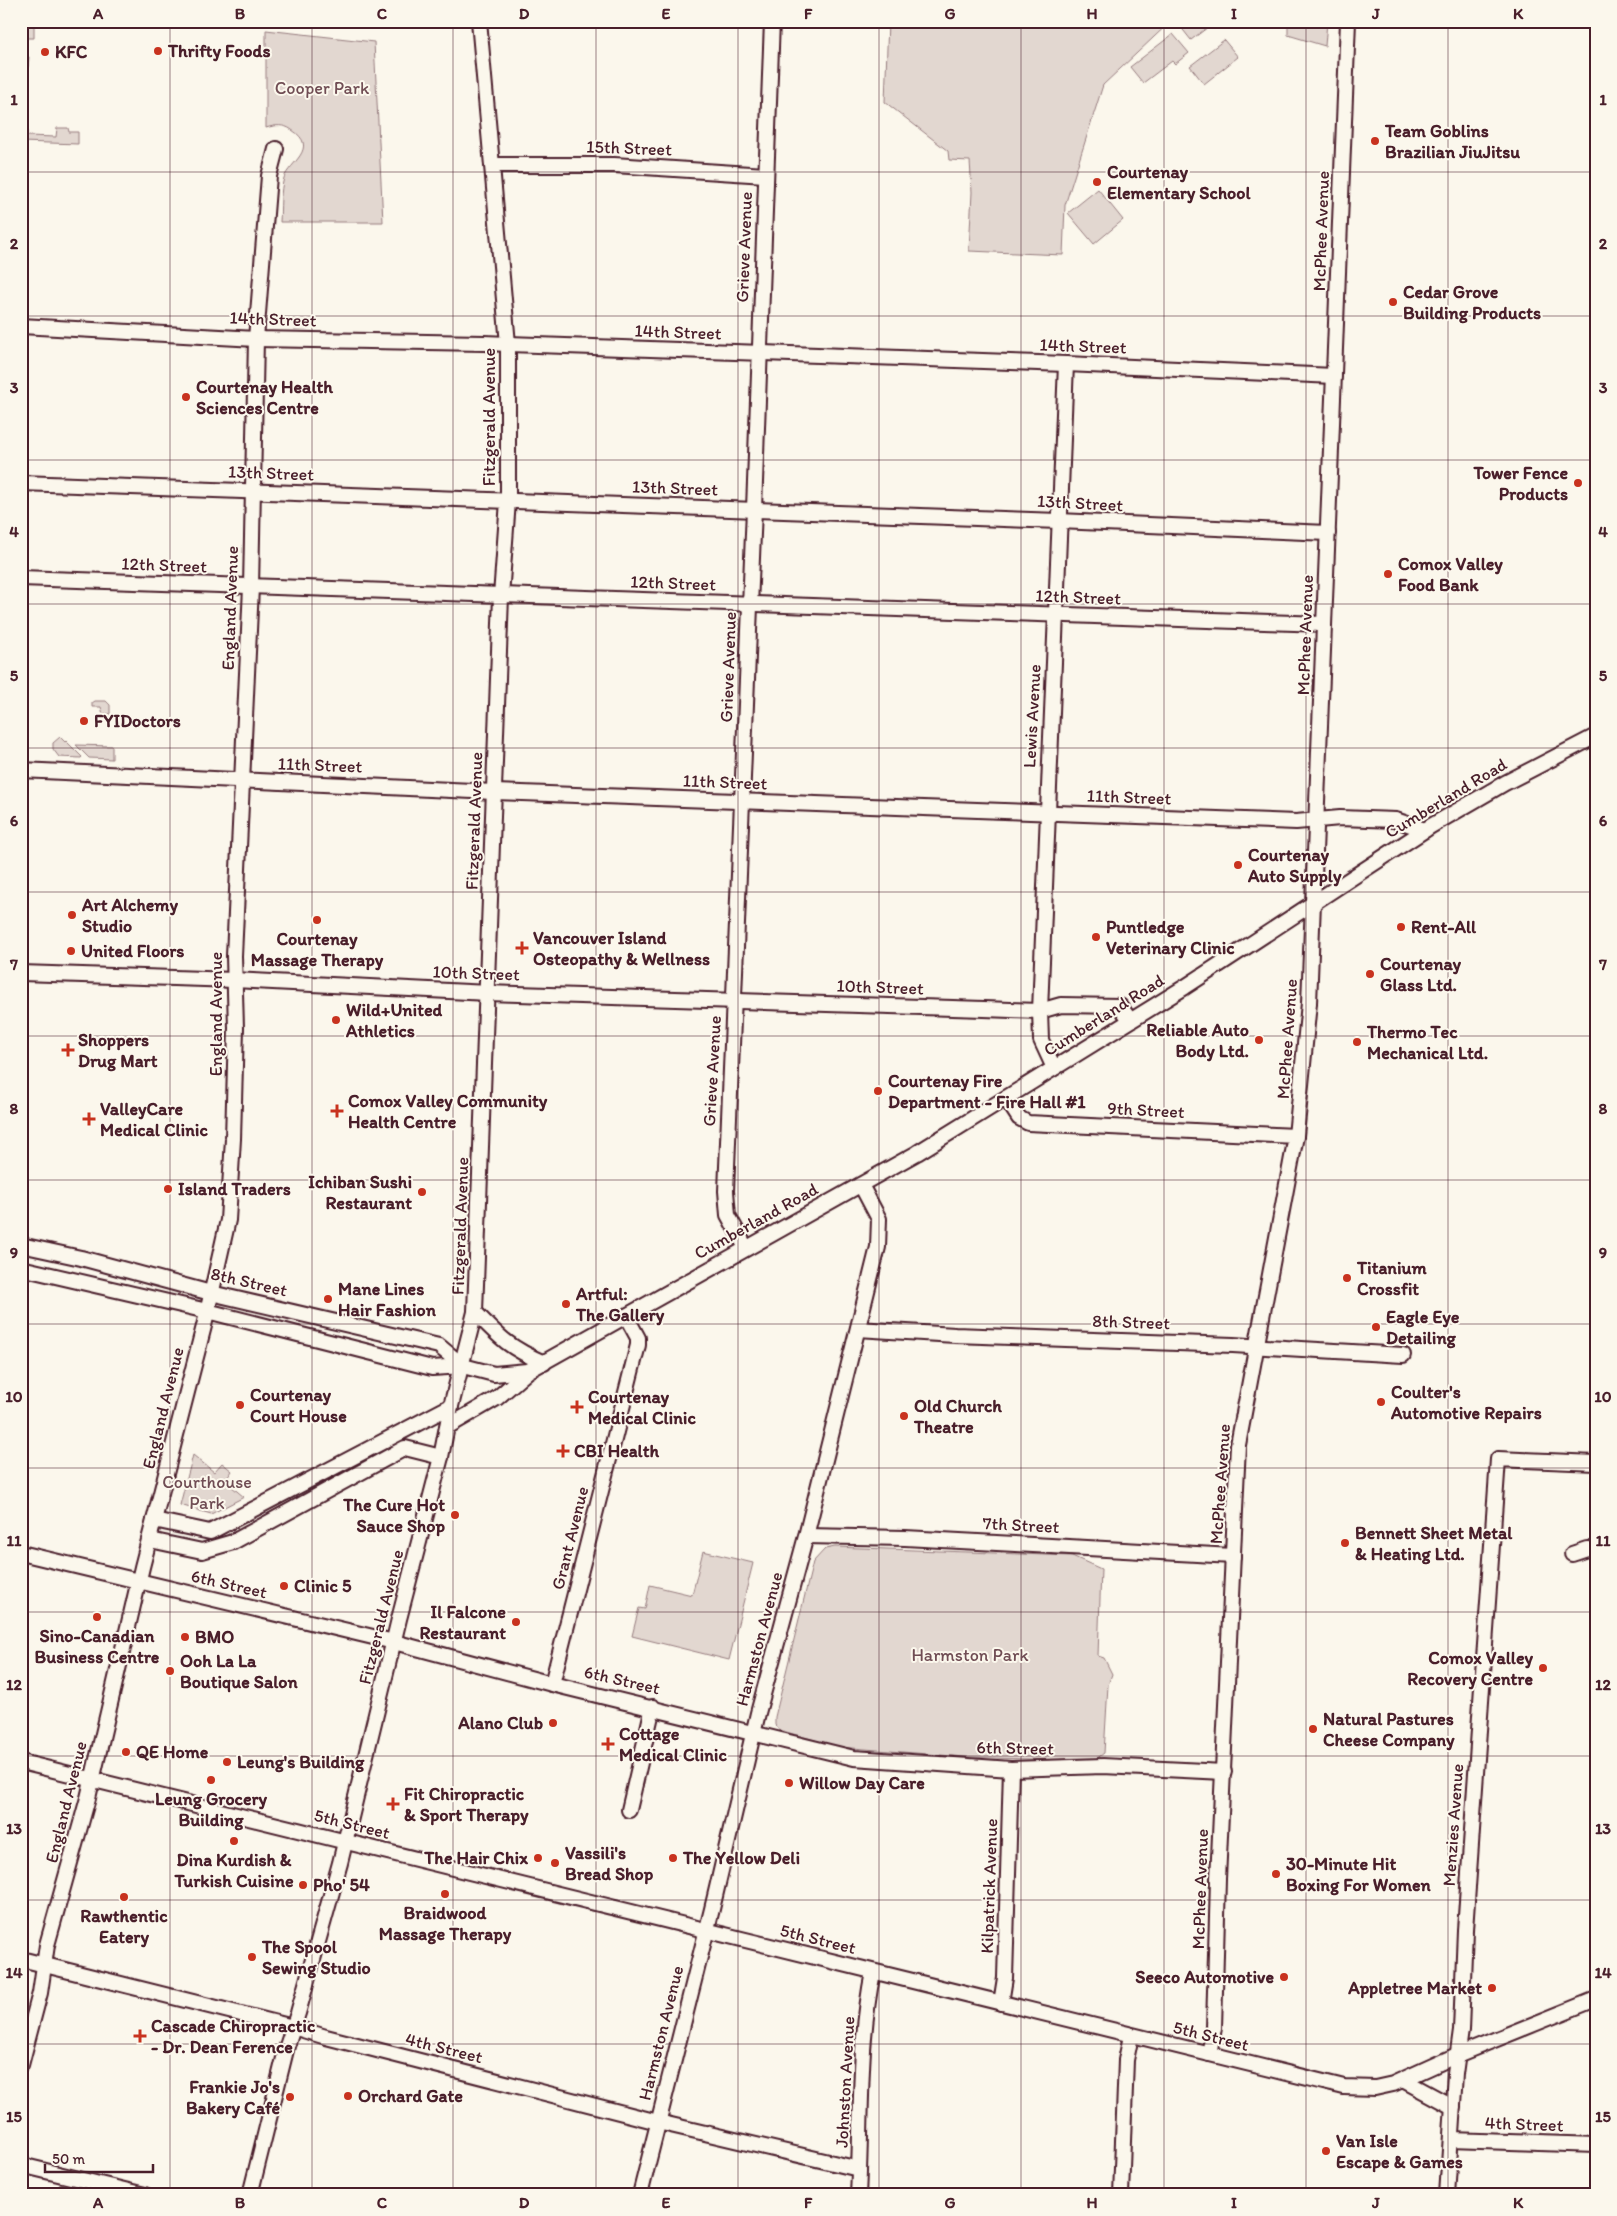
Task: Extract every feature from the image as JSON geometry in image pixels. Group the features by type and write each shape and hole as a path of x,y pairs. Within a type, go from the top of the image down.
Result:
{"street":[{"name":"Fitzgerald Avenue","path":"250,2195 287,2046 344,1842 441,1457 451,1406 463,1366 475,1312 501,596 508,501 508,344 479,21"},
{"name":"Grieve Avenue","path":"746,1248 731,1222 726,1203 772,21"},
{"name":"McPhee Avenue","path":"1209,2054 1214,2028 1238,1445 1296,1136 1309,1003 1348,21"},
{"name":"England Avenue","path":"21,2065 40,1993 47,1945 92,1780 228,1220 233,1139 236,1007 234,956 251,587 256,339 269,176 276,149"},
{"name":"15th Street","path":"492,165 614,165 765,175"},
{"name":"14th Street","path":"21,326 256,339 508,344 1066,364 1334,376"},
{"name":"Lewis Avenue","path":"1054,1068 1041,1040 1040,1010 1066,364"},
{"name":"13th Street","path":"21,483 1059,520 1328,533"},
{"name":"12th Street","path":"21,578 1324,624"},
{"name":"Cumberland Road","path":"447,1427 497,1398 528,1370 544,1363 861,1185 1006,1098 1313,905 1424,830 1505,783 1596,736"},
{"name":"11th Street","path":"21,770 494,792 1047,813 1296,822 1316,819 1396,820 1424,830"},
{"name":"10th Street","path":"21,973 235,980 488,993 735,1001 1040,1010 1061,1005 1120,1006 1130,1020"},
{"name":"9th Street","path":"1006,1098 1019,1118 1028,1123 1296,1136"},
{"name":"Harmston Avenue","path":"640,2195 753,1733 806,1536 880,1235 879,1220 861,1185"},
{"name":"8th Street","path":"21,1246 97,1263 211,1293 439,1346 463,1366"},
{"name":"8th Street","path":"21,1268 207,1311 432,1368 463,1366 494,1374 528,1370"},
{"path":"475,1312 501,1339 517,1351 544,1363"},
{"name":"Grant Avenue","path":"552,1684 638,1345 638,1338 626,1316"},
{"name":"8th Street","path":"858,1328 955,1335 1233,1345 1403,1355"},
{"path":"154,1520 210,1532 451,1406"},
{"path":"150,1540 202,1551 233,1542 405,1448 441,1457"},
{"name":"Menzies Avenue","path":"1447,2195 1457,2055 1461,2030 1465,1920 1498,1458 1596,1463"},
{"name":"7th Street","path":"806,1536 905,1538 1233,1556"},
{"path":"1572,1554 1587,1549 1596,1550"},
{"name":"6th Street","path":"21,1553 394,1642 552,1684 653,1707 854,1758 1011,1769 1103,1766 1224,1772"},
{"path":"629,1810 653,1707"},
{"name":"5th Street","path":"21,1762 1344,2088 1375,2088 1403,2080 1457,2055 1596,1999"},
{"name":"Kilpatrick Avenue","path":"1001,2003 1005,1978 1011,1769"},
{"name":"4th Street","path":"21,1959 293,2026 326,2037 658,2122 859,2169"},
{"name":"Johnston Avenue","path":"858,2195 862,2074 868,1997 873,1972"},
{"path":"1121,2195 1126,2060 1130,2036"},
{"path":"1403,2080 1453,2107"},
{"name":"4th Street","path":"1451,2140 1596,2145"},
{"path":"21,2165 145,2195"}],"green space":[{"path":"23,21 46,21 46,25 34,24 34,38 25,38 25,57 29,57 26,72 21,72 21,31"},
{"path":"888,21 1171,21 1103,85 1065,205 1063,255 969,251 972,192 970,161 949,160 948,151 885,102"},
{"path":"1176,21 1216,21 1191,40"},
{"path":"1288,21 1327,21 1325,46 1288,35"},
{"name":"Cooper Park","path":"266,30 374,42 383,222 280,222 281,194 284,178 300,155 303,143 300,137 286,127 266,128"},
{"path":"1173,34 1189,53 1175,64 1172,61 1143,83 1130,67"},
{"path":"1224,40 1238,57 1204,84 1190,66"},
{"path":"21,127 27,127 27,136 56,137 57,128 68,128 69,132 78,132 78,144 21,142"},
{"path":"1098,189 1123,220 1094,244 1068,213"},
{"path":"95,701 106,701 110,705 110,714 103,714 101,707 92,707 92,703"},
{"path":"60,737 82,757 59,757 53,749 53,743"},
{"path":"76,745 112,746 112,759 89,758"},
{"name":"Courthouse Park","path":"193,1455 214,1472 222,1463 232,1471 225,1481 244,1497 211,1514 180,1505"},
{"name":"Harmston Park","path":"835,1547 1072,1556 1101,1569 1098,1656 1104,1658 1112,1674 1108,1685 1104,1753 1095,1760 1088,1761 965,1757 840,1747 779,1730 775,1725 775,1717 813,1562 825,1549"},
{"path":"703,1551 753,1563 729,1660 632,1636 639,1608 645,1609 650,1585 692,1595"}],"place":[{"name":"Thrifty Foods","path":"158,51"},
{"name":"KFC","path":"45,52"},
{"name":"Team Goblins Brazilian JiuJitsu","path":"1375,141"},
{"name":"Courtenay Elementary School","path":"1097,182"},
{"name":"Cedar Grove Building Products","path":"1393,302"},
{"name":"Courtenay Health Sciences Centre","path":"186,397"},
{"name":"Tower Fence Products","path":"1578,483"},
{"name":"Comox Valley Food Bank","path":"1388,574"},
{"name":"FYIDoctors","path":"84,721"},
{"name":"Courtenay Auto Supply","path":"1238,865"},
{"name":"Art Alchemy Studio","path":"72,915"},
{"name":"Courtenay Massage Therapy","path":"317,920"},
{"name":"Rent-All","path":"1401,927"},
{"name":"Puntledge Veterinary Clinic","path":"1096,937"},
{"name":"Vancouver Island Osteopathy & Wellness","path":"522,948"},
{"name":"United Floors","path":"71,951"},
{"name":"Courtenay Glass Ltd.","path":"1370,974"},
{"name":"Wild+United Athletics","path":"336,1020"},
{"name":"Reliable Auto Body Ltd.","path":"1259,1040"},
{"name":"Thermo Tec Mechanical Ltd.","path":"1357,1042"},
{"name":"Shoppers Drug Mart","path":"68,1050"},
{"name":"Courtenay Fire Department - Fire Hall #1","path":"878,1091"},
{"name":"Comox Valley Community Health Centre","path":"337,1111"},
{"name":"ValleyCare Medical Clinic","path":"89,1119"},
{"name":"Island Traders","path":"168,1189"},
{"name":"Ichiban Sushi Restaurant","path":"422,1192"},
{"name":"Titanium Crossfit","path":"1347,1278"},
{"name":"Mane Lines Hair Fashion","path":"328,1299"},
{"name":"Artful: The Gallery","path":"566,1304"},
{"name":"Eagle Eye Detailing","path":"1376,1327"},
{"name":"Coulter's Automotive Repairs","path":"1381,1402"},
{"name":"Courtenay Court House","path":"240,1405"},
{"name":"Courtenay Medical Clinic","path":"577,1407"},
{"name":"Old Church Theatre","path":"904,1416"},
{"name":"CBI Health","path":"563,1451"},
{"name":"The Cure Hot Sauce Shop","path":"455,1515"},
{"name":"Bennett Sheet Metal & Heating Ltd.","path":"1345,1543"},
{"name":"Clinic 5","path":"284,1586"},
{"name":"Sino-Canadian Business Centre","path":"97,1617"},
{"name":"Il Falcone Restaurant","path":"516,1622"},
{"name":"BMO","path":"185,1637"},
{"name":"Comox Valley Recovery Centre","path":"1543,1668"},
{"name":"Ooh La La Boutique Salon","path":"170,1671"},
{"name":"Alano Club","path":"553,1723"},
{"name":"Natural Pastures Cheese Company","path":"1313,1729"},
{"name":"Cottage Medical Clinic","path":"608,1744"},
{"name":"QE Home","path":"126,1752"},
{"name":"Leung's Building","path":"227,1762"},
{"name":"Leung Grocery Building","path":"211,1780"},
{"name":"Willow Day Care","path":"789,1783"},
{"name":"Fit Chiropractic & Sport Therapy","path":"393,1804"},
{"name":"Dina Kurdish & Turkish Cuisine","path":"234,1841"},
{"name":"The Hair Chix","path":"538,1858"},
{"name":"The Yellow Deli","path":"673,1858"},
{"name":"Vassili's Bread Shop","path":"555,1863"},
{"name":"30-Minute Hit Boxing For Women","path":"1276,1874"},
{"name":"Pho' 54","path":"303,1885"},
{"name":"Braidwood Massage Therapy","path":"445,1894"},
{"name":"Rawthentic Eatery","path":"124,1897"},
{"name":"The Spool Sewing Studio","path":"252,1957"},
{"name":"Seeco Automotive","path":"1284,1977"},
{"name":"Appletree Market","path":"1492,1988"},
{"name":"Cascade Chiropractic - Dr. Dean Ference","path":"140,2036"},
{"name":"Orchard Gate","path":"348,2096"},
{"name":"Frankie Jo's Bakery Café","path":"290,2097"},
{"name":"Van Isle Escape & Games","path":"1326,2151"}]}
